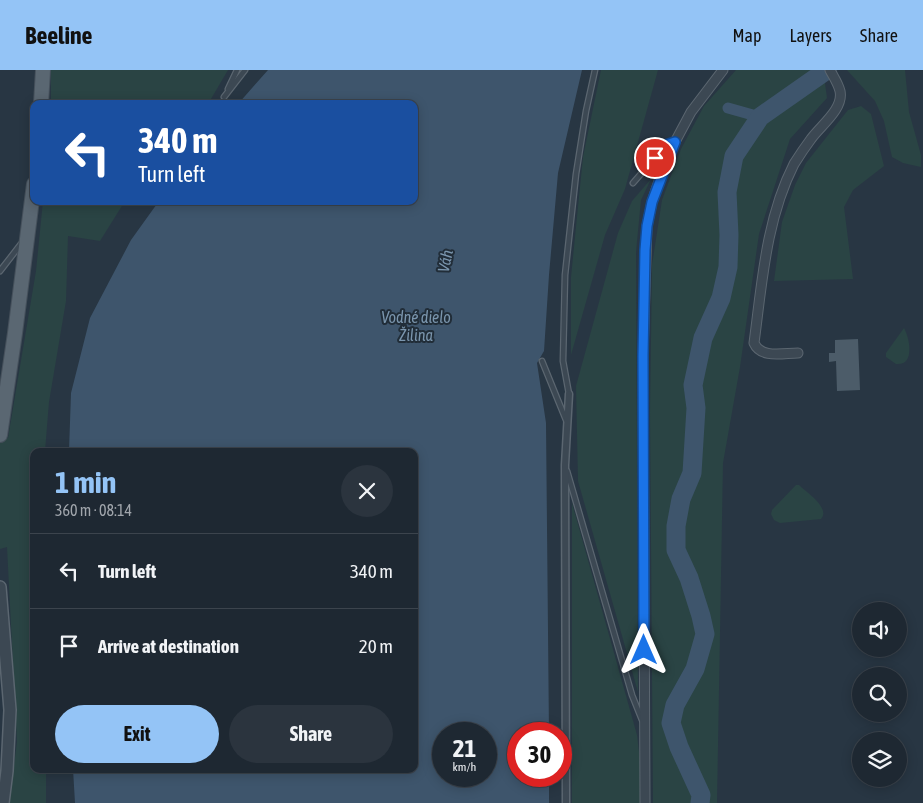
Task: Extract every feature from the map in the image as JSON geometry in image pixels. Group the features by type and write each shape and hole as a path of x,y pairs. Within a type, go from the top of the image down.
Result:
{"main road":[{"path":"41,100 43,70"},
{"path":"0,435 31,205"}],"street":[{"path":"645,803 643,356 647,226 652,202 675,142 691,112 723,70"},
{"path":"798,353 764,354 756,350 754,344 767,252 775,212 783,188 795,163 811,138 836,108 840,100 840,92 830,70"},
{"path":"566,803 565,465 569,394"},
{"path":"0,586 10,710 7,771 3,803"}],"lane":[{"path":"237,70 224,97 245,70"},
{"path":"569,394 563,362 565,275 576,174 586,111 596,70"},
{"path":"633,183 666,145 675,142"},
{"path":"0,271 18,249 28,232"},
{"path":"542,361 566,421"},
{"path":"565,465 632,695 644,725"}],"green space":[{"path":"51,70 228,70 210,100 51,100"},
{"path":"601,70 658,70 625,189 605,235 571,355 571,277 583,157"},
{"path":"736,70 817,70 825,83 827,98 790,139 759,234 740,367 723,463 717,803 653,803 650,412 652,265 662,200 681,149 704,106"},
{"path":"847,70 905,70 909,112 921,155 921,167 903,163 892,157 884,121 875,101"},
{"path":"861,106 871,114 884,166 853,190 844,207 853,279 774,281 782,222 795,185 806,163 848,110"},
{"path":"651,179 641,200 636,252 638,692 578,481 576,386 618,233 632,201"},
{"path":"43,205 122,205 100,241 68,236 66,301 49,402 45,448 30,448 30,773 46,773 46,803 9,803 17,742 7,547 0,549 0,437 8,438 36,271"},
{"path":"904,328 909,345 908,356 906,361 896,364 886,357 886,353"},
{"path":"796,485 799,485 820,505 823,510 821,519 780,523 774,520 771,514 772,510"},
{"path":"572,503 637,735 645,803 572,803"}],"water":[{"name":"Vodné dielo Žilina","path":"268,70 582,70 558,173 544,351 537,363 546,423 549,722 507,722 507,787 549,787 549,803 75,803 73,773 418,773 418,448 69,448 71,393 90,318 131,240 156,205 418,205 418,100 242,100"}],"building":[{"path":"858,339 860,390 837,391 836,361 829,362 829,353 835,353 835,340"}],"waterway":[{"path":"700,803 701,795 679,747 671,723 675,705 695,669 705,634 689,578 676,550 676,526 681,499 692,473 696,408 693,385 703,338 721,298 728,267 727,192 734,156 760,117 827,70"},
{"path":"728,108 760,117"}],"route":[{"path":"644,650 643,356 645,250 652,202 675,142 666,145 655,158"}],"water label":[{"name":"Váh","path":"445,261"}]}
